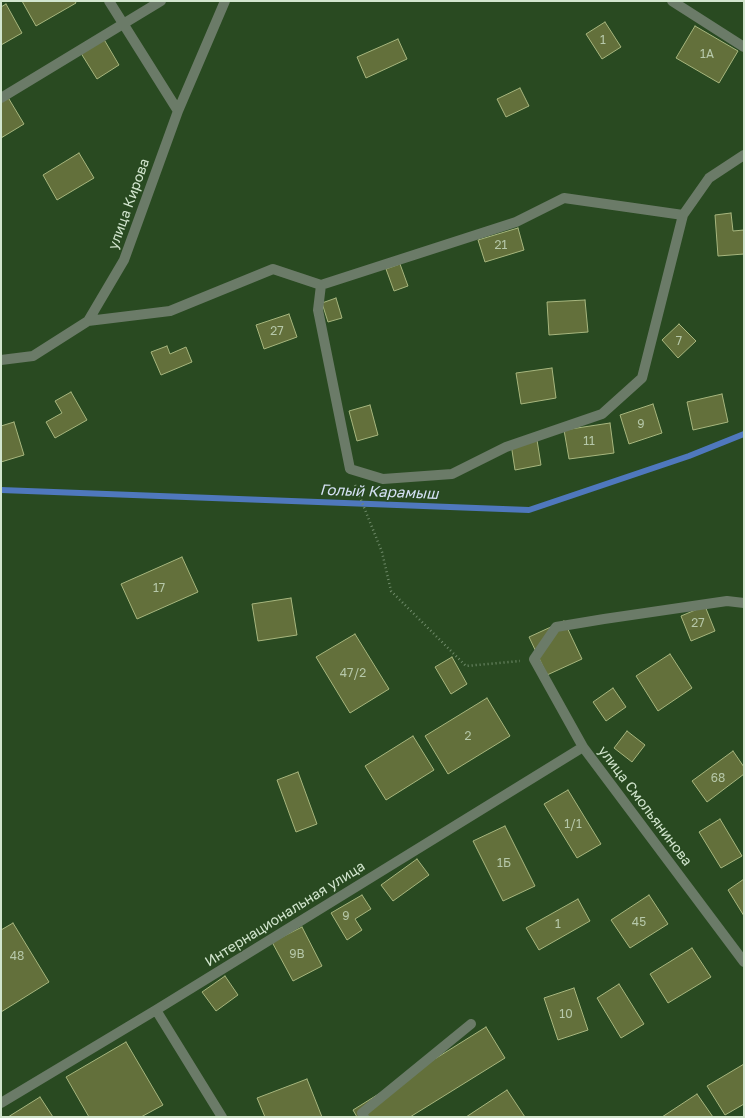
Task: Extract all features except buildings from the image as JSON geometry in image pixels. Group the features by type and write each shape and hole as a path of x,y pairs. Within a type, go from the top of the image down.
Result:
{"street":[{"path":"109,1 178,111"},
{"path":"1,98 161,1"},
{"name":"улица Кирова","path":"1,360 33,356 88,321 124,260 178,111 225,1"},
{"path":"672,1 744,47"},
{"path":"321,285 318,310 350,469 383,479 452,474 506,447 602,414 642,378 683,215 709,178 744,155"},
{"path":"88,321 170,311 273,269 321,285 516,222 564,198 683,215"},
{"path":"534,659 556,627 727,601 744,603"},
{"name":"улица Смольянинова","path":"534,659 583,747 744,962"},
{"name":"Интернациональная улица","path":"1,1103 156,1010 583,747"},
{"path":"156,1010 222,1117"},
{"path":"364,1117 362,1113 471,1024"}],"path":[{"path":"353,482 382,552 391,591 466,666 534,659"}],"waterway":[{"name":"Голый Карамыш","path":"1,490 529,510 689,456 744,434"}]}
